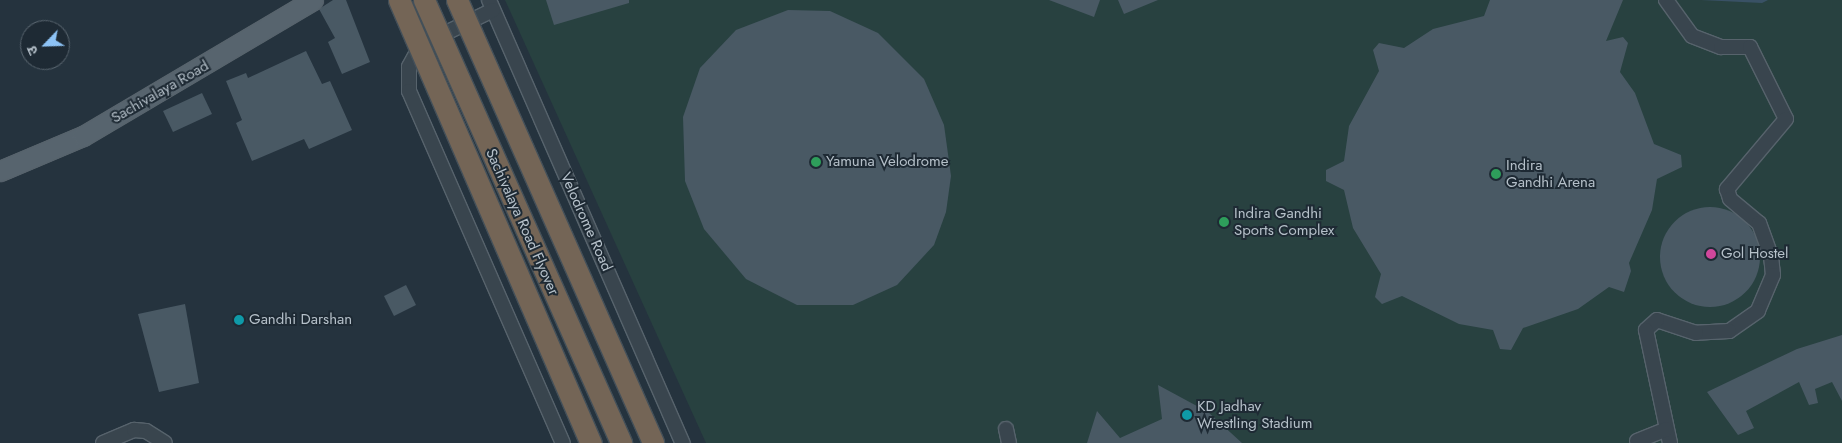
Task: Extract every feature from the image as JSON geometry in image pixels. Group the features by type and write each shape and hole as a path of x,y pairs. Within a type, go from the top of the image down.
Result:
{"highway":[{"path":"399,0 591,443"},
{"name":"Sachivalaya Road Flyover","path":"424,0 621,443"},
{"name":"Sachivalaya Road Flyover","path":"457,0 652,443"}],"main road":[{"name":"Sachivalaya Road","path":"0,171 83,136 313,0"}],"street":[{"path":"1666,0 1692,36 1720,47 1750,47 1786,119 1727,189 1730,199 1759,223 1771,256 1773,276 1758,311 1729,331 1696,333 1657,320 1646,330 1670,443"},
{"path":"491,5 420,45 409,67 409,91 562,443"},
{"name":"Velodrome Road","path":"491,5 683,443"},
{"path":"1637,441 1666,429"},
{"path":"103,443 134,430 146,431 165,443"}],"green space":[{"name":"Indira Gandhi Sports Complex","path":"505,0 1842,0 1842,443 706,443"}],"water":[{"path":"1701,0 1768,0 1762,3"}],"building":[{"path":"333,0 346,0 370,62 342,74 328,42 335,38 319,9"},
{"path":"546,0 629,0 629,3 554,25"},
{"path":"1049,0 1100,0 1094,17"},
{"path":"1118,0 1158,0 1124,14"},
{"name":"Indira Gandhi Arena","path":"1490,0 1623,0 1606,41 1623,37 1628,43 1620,72 1635,93 1654,144 1681,155 1682,167 1657,179 1652,210 1629,263 1631,271 1624,292 1609,287 1578,309 1523,328 1511,350 1500,349 1493,330 1459,324 1402,296 1382,304 1375,297 1381,274 1353,228 1344,190 1326,181 1326,170 1344,161 1349,126 1379,71 1373,50 1379,43 1404,48 1433,29 1484,16"},
{"name":"Yamuna Velodrome","path":"788,10 830,11 878,33 924,79 944,125 951,176 946,212 934,245 897,285 853,305 797,305 746,279 704,229 685,181 683,117 700,68 736,30"},
{"path":"306,51 322,84 330,81 352,130 309,149 304,139 252,161 236,123 242,120 226,81 246,73 248,78"},
{"path":"202,93 212,114 173,132 163,111"},
{"name":"Gol Hostel","path":"1710,207 1729,211 1746,221 1756,238 1760,257 1756,276 1746,293 1729,303 1710,307 1691,303 1674,293 1664,276 1660,257 1664,238 1674,221 1691,211"},
{"path":"406,285 416,305 394,316 384,296"},
{"path":"185,304 199,383 159,392 138,314"},
{"path":"1842,335 1842,401 1832,382 1815,389 1818,403 1809,405 1799,382 1746,411 1754,428 1738,435 1707,392 1797,349"},
{"name":"KD Jadhav Wrestling Stadium","path":"1158,385 1208,412 1242,443 1087,443 1097,411 1120,438 1162,419"}],"place":[{"name":"Yamuna Velodrome","path":"816,162"},
{"name":"Indira Gandhi Arena","path":"1496,174"},
{"name":"Indira Gandhi Sports Complex","path":"1224,222"},
{"name":"Gol Hostel","path":"1711,254"},
{"name":"Gandhi Darshan","path":"239,320"},
{"name":"KD Jadhav Wrestling Stadium","path":"1187,415"}]}
